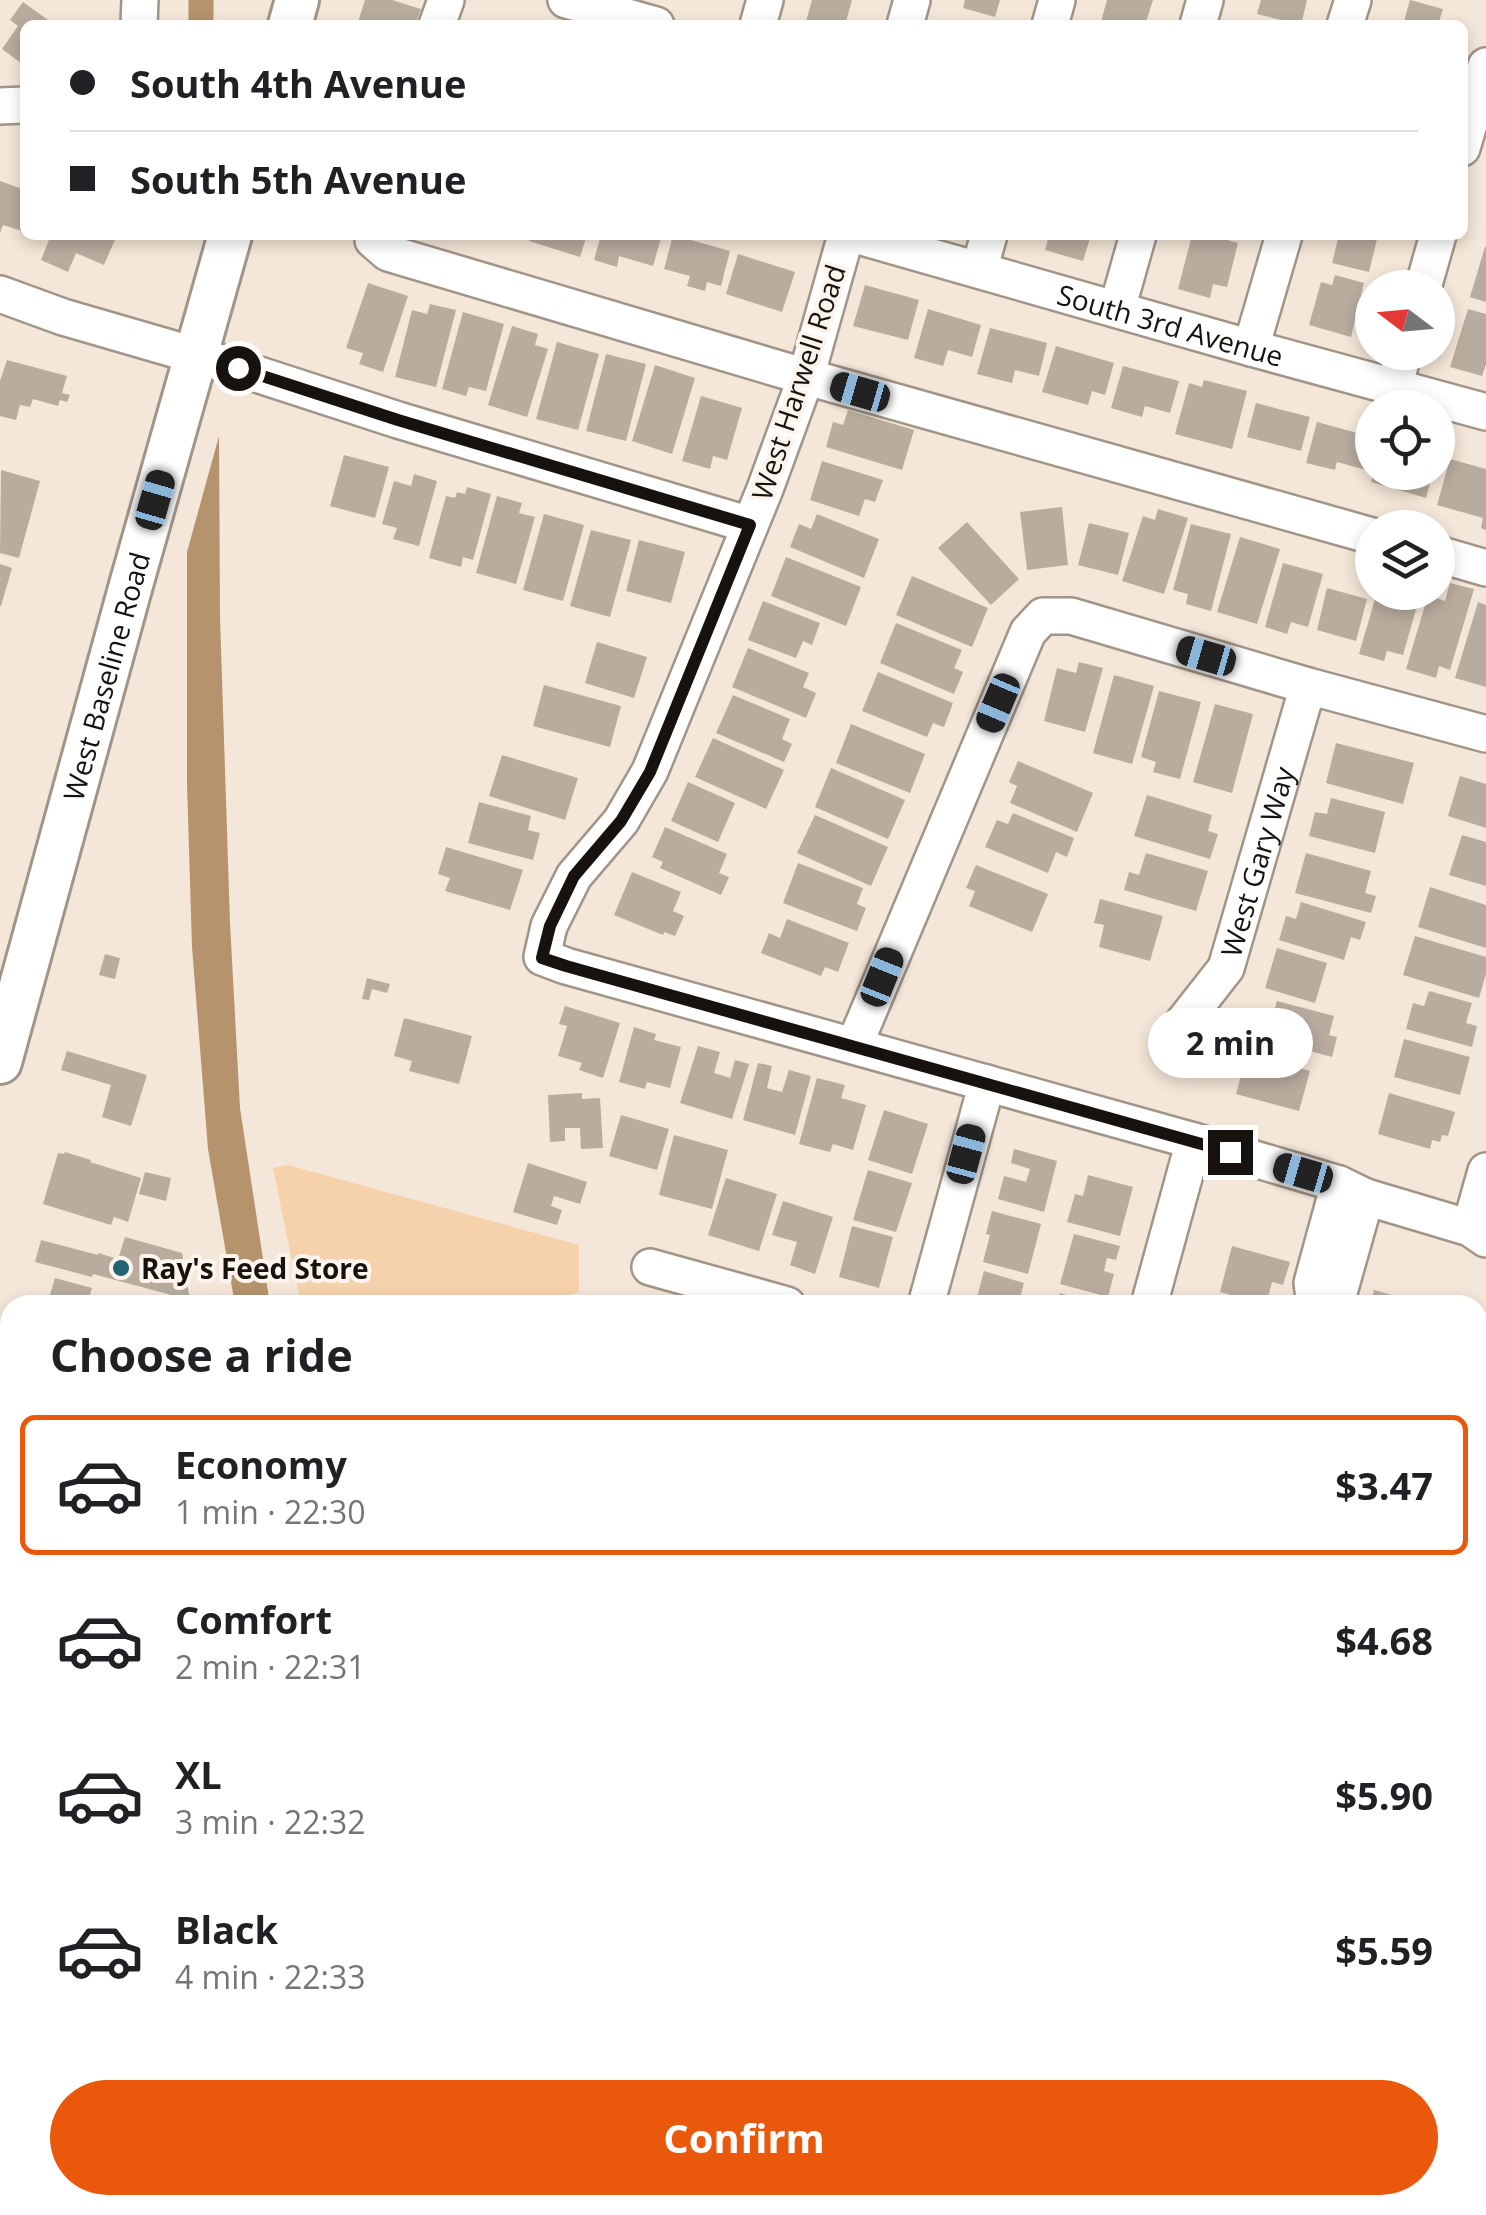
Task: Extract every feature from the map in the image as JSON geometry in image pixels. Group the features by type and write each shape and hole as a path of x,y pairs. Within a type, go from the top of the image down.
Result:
{"main road":[{"name":"West Baseline Road","path":"0,1062 229,240"}],"street":[{"path":"566,0 638,20"},
{"path":"1468,128 1486,66"},
{"path":"374,240 388,253 806,377 1355,531"},
{"name":"West Harwell Road","path":"845,240 806,377 650,772 621,821 574,876 550,926 542,958 854,1046"},
{"name":"South 3rd Avenue","path":"873,240 1486,412"},
{"path":"979,270 988,240"},
{"path":"1117,309 1137,240"},
{"path":"1251,348 1283,240"},
{"path":"1428,270 1437,240"},
{"path":"0,294 62,317 750,525"},
{"path":"1394,386 1399,370"},
{"path":"1455,559 1486,568"},
{"path":"1486,734 1071,616 1044,616 1028,632 854,1046 1194,1141 1481,1231 1486,1172"},
{"name":"West Gary Way","path":"1182,1024 1226,968 1308,686"},
{"path":"929,1295 987,1083"},
{"path":"1152,1295 1194,1141"},
{"path":"1338,1295 1334,1257 1353,1190"},
{"path":"1314,1295 1312,1283 1334,1257"},
{"path":"650,1267 751,1295"}],"shaded area":[{"path":"219,436 220,617 240,1108 268,1295 233,1295 208,1149 192,947 187,552"},
{"path":"288,1165 579,1245 579,1292 299,1295 273,1168"}],"building":[{"path":"365,0 392,0 421,9 417,20 359,20"},
{"path":"812,0 852,0 846,20 806,20"},
{"path":"965,0 1000,0 995,17 963,8"},
{"path":"1107,0 1153,0 1147,20 1101,20"},
{"path":"1261,0 1307,0 1302,20 1257,14"},
{"path":"1410,0 1443,9 1440,20 1404,20"},
{"path":"23,2 48,20 20,20 20,62 2,49 18,26 10,20"},
{"path":"0,181 20,188 20,230 3,225 0,233"},
{"path":"49,240 115,240 104,265 76,253 68,272 41,260"},
{"path":"529,240 585,240 580,257"},
{"path":"600,240 661,240 653,266 619,256 617,267 594,260"},
{"path":"672,240 691,240 730,251 721,286 707,282 705,291 687,286 690,276 664,269"},
{"path":"1048,240 1089,240 1083,261 1045,250"},
{"path":"1191,240 1238,243 1227,287 1213,284 1210,298 1178,289"},
{"path":"1338,240 1377,240 1369,270 1332,263"},
{"path":"1486,247 1486,302 1470,297"},
{"path":"738,254 795,272 782,312 726,294"},
{"path":"1335,275 1355,281 1351,337 1309,325 1321,282 1332,285"},
{"path":"368,283 408,296 383,372 359,364 363,353 346,348"},
{"path":"865,285 919,300 908,340 853,326"},
{"path":"430,304 456,310 436,387 395,377 412,310 427,314"},
{"path":"928,309 981,325 972,357 948,350 943,366 914,358"},
{"path":"1468,309 1486,314 1486,364 1482,376 1455,368 1455,351"},
{"path":"463,312 504,324 486,391 469,387 466,396 442,389"},
{"path":"512,326 538,334 535,345 548,349 527,417 488,405"},
{"path":"990,328 1047,343 1039,376 1015,370 1012,383 977,374"},
{"path":"557,342 599,354 578,430 536,419"},
{"path":"1056,346 1114,363 1105,395 1092,391 1088,405 1042,392"},
{"path":"606,354 646,364 626,441 586,431"},
{"path":"7,360 67,376 62,393 70,395 67,402 60,400 58,406 33,399 30,407 20,405 16,420 0,416 0,381"},
{"path":"655,365 695,378 672,454 632,441"},
{"path":"1123,366 1179,381 1170,413 1145,406 1142,417 1111,408"},
{"path":"1204,380 1247,391 1232,449 1175,434 1189,383 1202,387"},
{"path":"701,396 742,408 727,460 713,456 710,469 682,461"},
{"path":"1256,403 1310,417 1301,451 1247,437"},
{"path":"848,410 914,430 902,470 826,447 833,422 843,425"},
{"path":"1317,422 1355,432 1355,467 1337,462 1335,470 1306,463"},
{"path":"344,455 389,467 375,518 330,506"},
{"path":"1455,460 1486,469 1486,530 1481,528 1483,518 1437,505 1441,490 1455,490"},
{"path":"822,461 883,480 875,502 865,499 859,516 810,500"},
{"path":"1,470 40,481 19,558 0,553"},
{"path":"414,474 437,481 419,546 393,539 397,528 382,524 394,481 411,486"},
{"path":"467,487 491,494 473,560 463,557 461,567 429,558 446,496 465,494"},
{"path":"1398,490 1428,490 1426,498"},
{"path":"497,496 522,503 519,513 535,517 516,584 476,573"},
{"path":"1062,507 1068,565 1027,570 1020,512"},
{"path":"1158,509 1188,518 1164,594 1122,581 1143,516 1155,520"},
{"path":"544,514 584,525 563,601 523,590"},
{"path":"817,514 879,539 864,578 790,547 799,524 811,529"},
{"path":"967,522 1019,579 991,605 938,548"},
{"path":"1089,523 1129,533 1118,575 1078,565"},
{"path":"1191,524 1231,534 1211,611 1186,604 1188,594 1173,590"},
{"path":"591,530 631,540 610,617 570,606"},
{"path":"1240,537 1280,549 1257,624 1217,612"},
{"path":"639,540 685,552 671,603 626,591"},
{"path":"786,557 861,587 846,626 771,596"},
{"path":"1283,563 1323,574 1308,627 1291,622 1287,634 1265,627"},
{"path":"0,564 12,568 1,606 0,606"},
{"path":"912,576 988,608 972,647 896,615"},
{"path":"1455,584 1474,589 1450,670 1439,666 1436,678 1406,669 1424,610 1455,610"},
{"path":"1327,588 1355,596 1355,610 1364,610 1356,641 1317,630"},
{"path":"763,601 820,623 812,645 803,641 796,658 748,640"},
{"path":"1478,602 1486,605 1486,687 1455,678"},
{"path":"1372,610 1416,610 1403,655 1387,651 1384,661 1359,654"},
{"path":"896,623 962,650 954,668 963,672 954,694 880,663"},
{"path":"597,642 647,657 634,698 585,683"},
{"path":"748,648 809,673 803,687 816,693 806,718 732,687"},
{"path":"1079,662 1103,668 1085,732 1044,721 1057,668 1076,673"},
{"path":"878,672 953,703 944,727 933,723 927,737 862,711"},
{"path":"1114,675 1154,686 1132,764 1093,753"},
{"path":"544,685 621,706 610,747 533,726"},
{"path":"1159,691 1201,702 1180,779 1153,772 1156,762 1141,757"},
{"path":"733,695 790,719 782,739 792,744 784,762 716,733"},
{"path":"1215,704 1253,714 1232,793 1193,782"},
{"path":"851,724 925,754 910,793 836,763"},
{"path":"713,738 784,770 766,809 695,777"},
{"path":"1336,743 1414,763 1403,804 1326,783"},
{"path":"502,755 578,778 565,820 489,796"},
{"path":"1018,761 1093,793 1077,832 1010,803 1017,786 1009,782"},
{"path":"831,768 905,800 888,839 815,807"},
{"path":"1460,776 1486,784 1486,828 1448,816"},
{"path":"688,782 735,803 718,842 671,821"},
{"path":"1147,795 1212,815 1208,831 1218,834 1210,859 1134,836"},
{"path":"1331,798 1385,812 1375,853 1309,836 1315,812 1327,814"},
{"path":"479,802 531,816 528,830 540,833 533,860 468,843"},
{"path":"1013,813 1074,838 1067,857 1056,852 1048,873 985,847 997,820 1008,824"},
{"path":"815,815 888,847 871,886 797,853"},
{"path":"665,827 727,854 719,873 729,877 721,895 660,868 663,862 652,857"},
{"path":"1462,835 1486,842 1486,886 1449,875"},
{"path":"446,847 523,870 510,910 445,891 450,878 438,874"},
{"path":"1146,853 1208,871 1196,911 1124,890 1129,872 1139,875"},
{"path":"1306,853 1371,871 1365,893 1376,896 1371,913 1295,893"},
{"path":"798,863 863,888 857,904 866,908 857,931 783,903"},
{"path":"976,865 1048,894 1032,932 969,906 975,891 966,888"},
{"path":"632,872 681,892 673,911 684,916 675,936 614,915"},
{"path":"1430,887 1486,905 1486,948 1418,927"},
{"path":"1100,899 1163,916 1150,961 1099,947 1104,925 1094,923"},
{"path":"1301,902 1366,922 1360,940 1351,937 1344,960 1279,940 1286,916 1296,919"},
{"path":"787,919 849,943 838,972 825,967 821,976 761,953 769,933 780,938"},
{"path":"1415,936 1486,957 1479,998 1403,975"},
{"path":"1277,948 1327,963 1315,1003 1265,988"},
{"path":"105,954 120,958 115,979 99,975"},
{"path":"367,978 390,984 387,993 372,989 369,1000 362,999"},
{"path":"1429,991 1472,1003 1466,1023 1477,1026 1472,1047 1406,1029 1413,1003 1424,1006"},
{"path":"1277,1001 1334,1016 1329,1035 1337,1037 1332,1057 1254,1036 1261,1012 1273,1015"},
{"path":"565,1006 620,1023 603,1078 579,1070 582,1063 558,1056 567,1026 559,1024"},
{"path":"404,1018 472,1036 459,1084 409,1071 412,1061 394,1056"},
{"path":"634,1027 656,1034 654,1040 681,1047 670,1088 647,1082 645,1089 619,1082"},
{"path":"1404,1039 1470,1057 1460,1095 1394,1077"},
{"path":"698,1046 720,1052 714,1073 730,1078 735,1060 749,1064 732,1119 680,1103"},
{"path":"67,1051 147,1075 131,1126 102,1117 111,1085 61,1070"},
{"path":"1247,1054 1310,1071 1299,1111 1236,1094"},
{"path":"758,1063 772,1066 767,1088 782,1092 789,1070 811,1076 795,1135 743,1120"},
{"path":"817,1078 845,1085 841,1098 866,1105 853,1150 833,1144 830,1152 799,1144"},
{"path":"582,1093 582,1099 600,1098 603,1148 581,1149 580,1128 565,1128 565,1141 550,1142 548,1095"},
{"path":"1389,1093 1455,1112 1448,1136 1442,1135 1440,1142 1432,1140 1430,1149 1378,1134"},
{"path":"884,1110 928,1124 912,1174 868,1160"},
{"path":"621,1115 669,1129 657,1170 609,1156"},
{"path":"674,1135 728,1150 712,1209 659,1195"},
{"path":"1014,1149 1057,1161 1044,1212 998,1199 1004,1176 1026,1182 1030,1169 1011,1163"},
{"path":"58,1153 141,1178 128,1222 114,1217 111,1225 43,1204"},
{"path":"528,1163 587,1182 580,1204 554,1196 551,1206 562,1210 557,1225 513,1212"},
{"path":"868,1170 912,1183 896,1232 853,1220"},
{"path":"145,1172 171,1178 166,1201 139,1194"},
{"path":"1088,1175 1133,1187 1120,1236 1067,1222 1075,1194 1083,1196"},
{"path":"726,1178 777,1194 759,1251 708,1235"},
{"path":"783,1201 833,1217 815,1274 790,1265 797,1242 772,1235"},
{"path":"992,1211 1041,1224 1028,1274 983,1262"},
{"path":"852,1226 893,1237 879,1288 839,1277"},
{"path":"1074,1234 1120,1246 1116,1260 1107,1258 1104,1271 1114,1274 1109,1295 1060,1284"},
{"name":"Ray's Feed Store","path":"125,1237 182,1253 189,1295 171,1295 35,1262 41,1240 118,1259"},
{"path":"1232,1246 1290,1262 1283,1285 1272,1282 1269,1295 1220,1292"},
{"path":"984,1271 1024,1283 1021,1295 978,1295"},
{"path":"55,1278 92,1288 90,1295 50,1295"}],"waterway":[{"path":"201,0 201,20"}],"place":[{"name":"Ray's Feed Store","path":"121,1268"}],"route":[{"path":"238,368 750,525 650,772 621,821 574,876 550,926 542,958 1230,1152"}]}
